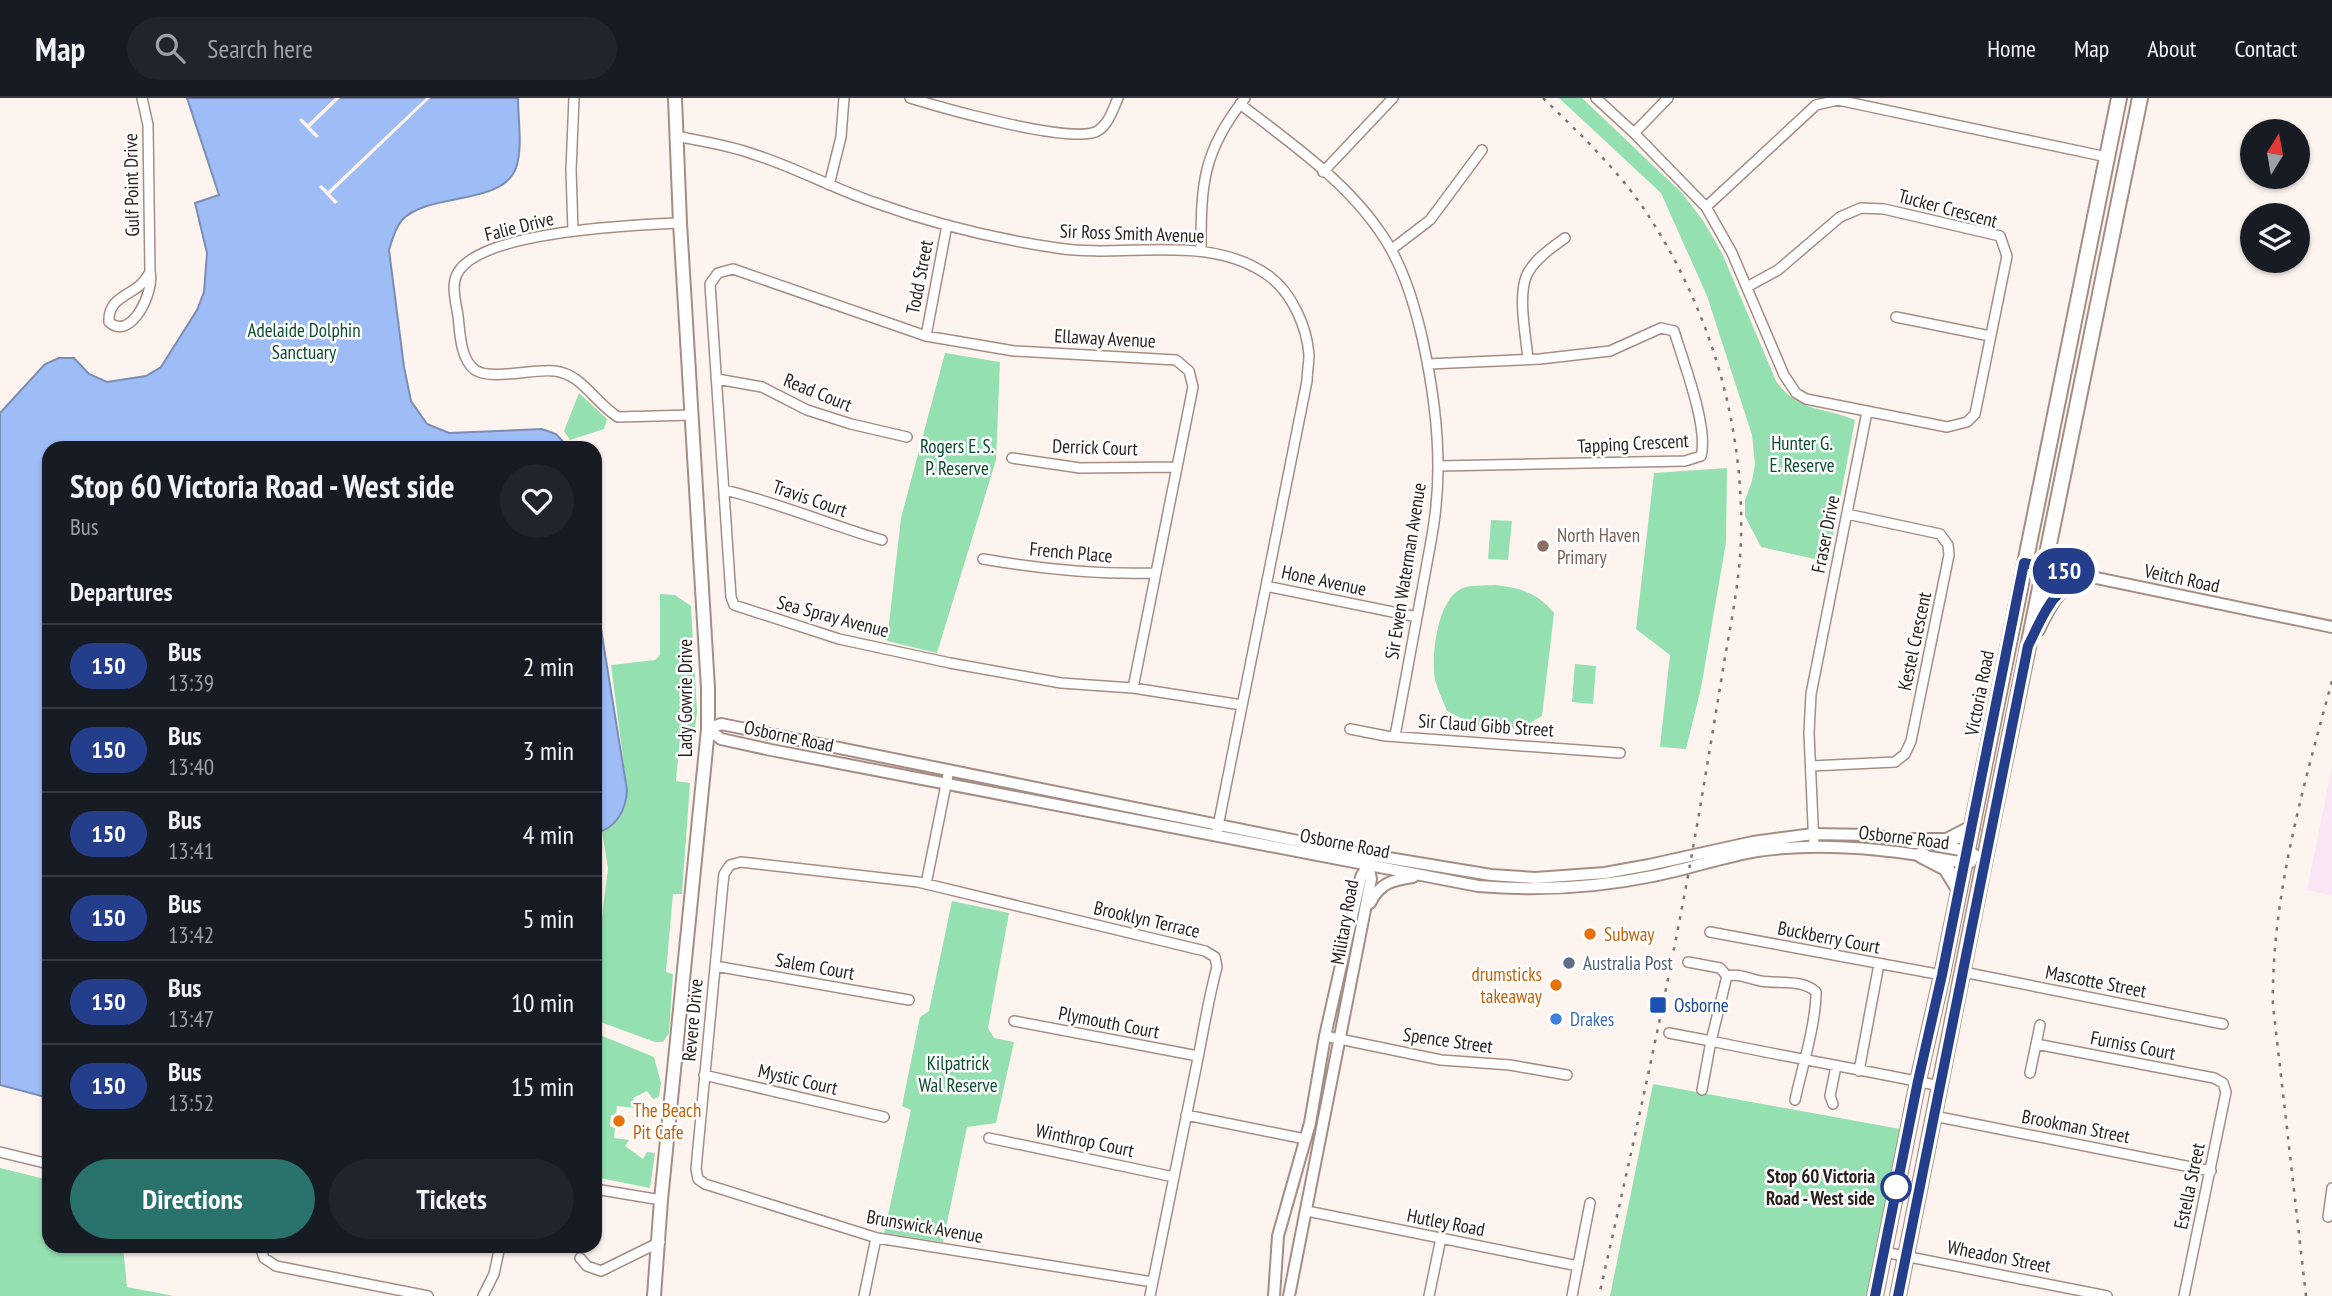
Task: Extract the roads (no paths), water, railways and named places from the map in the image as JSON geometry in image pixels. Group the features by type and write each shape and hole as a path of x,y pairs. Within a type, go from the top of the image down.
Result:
{"highway":[{"name":"Victoria Road","path":"1875,1296 2119,98"},
{"name":"Victoria Road","path":"1898,1296 2140,98"},
{"path":"2028,646 2051,601 2058,593 2073,581 2090,576"},
{"path":"1912,841 1947,841 1972,828"},
{"path":"1921,855 1946,868 1959,889"}],"main road":[{"name":"Lady Gowrie Drive","path":"654,1296 661,1200 708,729 708,688 675,136 675,98"}],"street":[{"name":"Gulf Point Drive","path":"142,98 148,125 152,281 146,300 128,326 114,327 109,323 111,308 121,296 144,282 150,272"},
{"path":"573,231 571,170 574,98"},
{"path":"829,185 841,137 844,98"},
{"path":"909,98 959,113 1086,136 1098,131 1108,119 1118,98"},
{"path":"1323,172 1393,98"},
{"path":"1596,98 1706,206 1732,253 1784,375 1796,393 1818,402 1867,412"},
{"path":"1634,133 1668,98"},
{"path":"1706,206 1816,105 1839,100 1874,103 2107,157"},
{"path":"1201,251 1201,203 1213,146 1243,101"},
{"name":"Sir Ewen Waterman Avenue","path":"1243,101 1352,197 1377,227 1392,249 1404,276 1418,320 1428,364 1437,432 1436,507 1395,736"},
{"name":"Sir Ross Smith Avenue","path":"675,136 754,154 877,204 947,225 1059,248 1201,251 1238,260 1270,277 1289,296 1298,314 1309,354 1307,381 1216,838"},
{"path":"1392,249 1430,220 1482,150"},
{"name":"Tucker Crescent","path":"1747,286 1778,270 1840,217 1861,208 1884,209 2000,236 2007,256 1975,414 1967,422 1947,427 1867,412"},
{"name":"Falie Drive","path":"680,223 561,232 483,252 464,264 456,275 454,288 462,345 467,360 476,370 490,374 554,371 567,374 618,417 692,415"},
{"name":"Todd Street","path":"926,336 947,225"},
{"path":"1528,359 1523,293 1526,275 1546,251 1564,238"},
{"name":"Ellaway Avenue","path":"710,284 718,272 733,269 926,336 1014,351 1176,360 1189,371 1193,387 1133,688"},
{"name":"Sea Spray Avenue","path":"710,284 731,597 734,605 839,639 950,663 1061,683 1133,688 1242,705"},
{"path":"1896,317 1990,336"},
{"name":"Tapping Crescent","path":"1428,364 1528,359 1610,351 1661,328 1674,331 1705,443 1701,456 1685,461 1438,466"},
{"name":"Read Court","path":"717,379 762,387 807,410 907,437"},
{"name":"Fraser Drive","path":"1814,847 1811,694 1867,412"},
{"name":"Derrick Court","path":"1012,458 1080,468 1177,467"},
{"name":"Travis Court","path":"725,490 882,540"},
{"name":"Kestel Crescent","path":"1811,766 1895,762 1905,754 1911,741 1949,555 1948,545 1940,534 1847,514"},
{"name":"French Place","path":"983,559 1048,570 1156,573"},
{"name":"Veitch Road","path":"2024,563 2332,627"},
{"name":"Hone Avenue","path":"1266,586 1417,617"},
{"name":"Osborne Road","path":"708,729 721,724 1219,823 1348,856"},
{"name":"Osborne Road","path":"708,729 721,739 1216,838 1348,856 1389,858 1480,874 1562,877 1638,867 1753,842 1812,834 1871,835 1912,841 1966,857"},
{"name":"Sir Claud Gibb Street","path":"1350,729 1395,736 1620,752"},
{"path":"926,884 949,770"},
{"name":"Osborne Road","path":"1368,865 1478,886 1546,890 1651,877 1756,852 1814,847 1868,848 1984,860"},
{"path":"1348,856 1368,865 1389,858"},
{"path":"1348,856 1359,911"},
{"name":"Brooklyn Terrace","path":"730,865 741,862 926,884 1211,953 1217,967 1150,1296"},
{"name":"Revere Drive","path":"698,1179 695,1169 724,874 730,865"},
{"name":"Military Road","path":"1289,1296 1340,1040 1359,911 1361,877 1368,865"},
{"path":"1359,911 1381,886 1391,880 1422,876"},
{"path":"1535,878 1546,890 1562,877"},
{"name":"Military Road","path":"1274,1296 1278,1236 1305,1139 1325,1037 1359,911"},
{"name":"Buckberry Court","path":"1710,932 1942,975"},
{"path":"1688,962 1720,968 1727,976"},
{"path":"1859,1071 1879,964"},
{"name":"Salem Court","path":"715,966 909,1000"},
{"name":"Mascotte Street","path":"1963,972 2223,1024"},
{"path":"1727,976 1737,974 1760,981 1802,985 1814,989 1816,996 1796,1100"},
{"path":"1702,1090 1727,976"},
{"name":"Plymouth Court","path":"1014,1021 1198,1056"},
{"path":"2030,1073 2040,1025"},
{"path":"1669,1033 1940,1086"},
{"name":"Spence Street","path":"1325,1037 1441,1060 1510,1065 1567,1075"},
{"name":"Furniss Court","path":"2036,1044 2214,1078 2223,1083"},
{"path":"1833,1104 1830,1096 1836,1066"},
{"name":"Mystic Court","path":"704,1074 884,1117"},
{"name":"Estella Street","path":"2184,1296 2226,1092 2223,1083"},
{"path":"1186,1115 1305,1139"},
{"name":"Brookman Street","path":"1934,1116 2211,1171"},
{"name":"Winthrop Court","path":"989,1138 1174,1177"},
{"path":"0,1152 42,1162"},
{"name":"Brunswick Avenue","path":"698,1179 705,1184 876,1238 1153,1282"},
{"path":"2328,1217 2332,1188"},
{"path":"602,1190 661,1200"},
{"path":"1572,1296 1590,1203"},
{"name":"Hutley Road","path":"1307,1211 1578,1266"},
{"path":"864,1296 876,1238"},
{"path":"1429,1296 1441,1238"},
{"path":"580,1258 587,1266 601,1271 660,1242"},
{"name":"Wheadon Street","path":"1884,1252 2107,1296"},
{"path":"262,1253 264,1258 276,1266 428,1296"},
{"path":"483,1296 494,1274 498,1253"}],"water":[{"name":"Adelaide Dolphin Sanctuary","path":"187,98 518,98 519,151 516,168 508,180 481,194 429,205 414,211 402,220 396,230 389,250 404,367 411,401 427,424 449,433 542,429 556,434 562,441 42,441 42,1096 0,1085 0,413 45,364 59,358 74,358 89,374 107,382 146,376 161,367 197,310 204,292 207,253 195,203 219,195"},
{"path":"602,635 627,790 625,805 609,827 602,831"}],"railway":[{"path":"1543,98 1631,191 1665,243 1686,282 1717,364 1728,406 1740,493 1741,537 1733,612 1690,864 1653,1050 1599,1296"},
{"path":"2306,1296 2273,1005 2274,965 2277,924 2291,842 2332,681"}],"place":[{"name":"North Haven Primary","path":"1543,546"},
{"name":"Subway","path":"1590,934"},
{"name":"Australia Post","path":"1569,963"},
{"name":"drumsticks takeaway","path":"1556,985"},
{"name":"Osborne","path":"1658,1005"},
{"name":"Drakes","path":"1556,1019"},
{"name":"The Beach Pit Cafe","path":"619,1121"},
{"name":"Stop 60 Victoria Road - West side","path":"1896,1187"}],"park label":[{"name":"Hunter G. E. Reserve","path":"1802,454"},
{"name":"Rogers E. S. P. Reserve","path":"957,457"},
{"name":"Kilpatrick Wal Reserve","path":"958,1074"}]}
